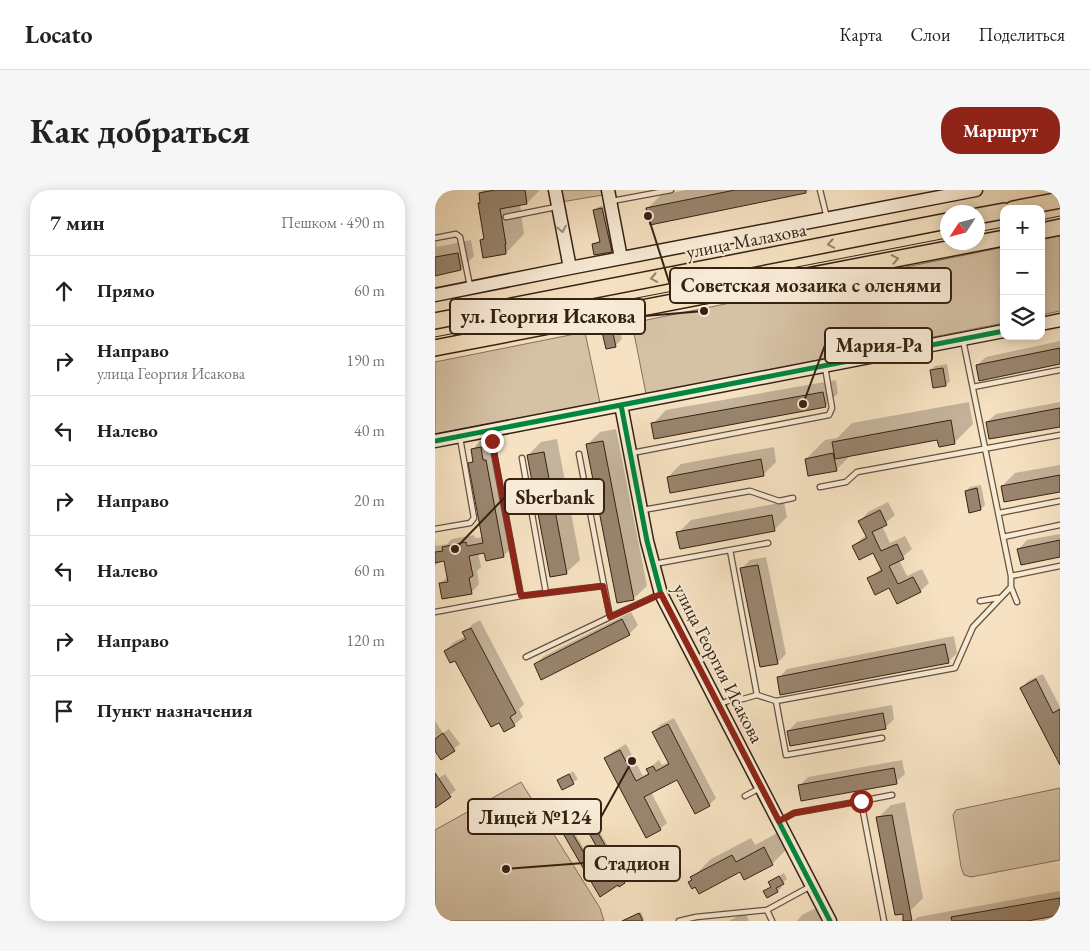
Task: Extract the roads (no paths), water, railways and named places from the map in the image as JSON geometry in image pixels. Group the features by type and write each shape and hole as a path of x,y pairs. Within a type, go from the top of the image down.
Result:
{"main road":[{"path":"1034,205 1060,200"},
{"path":"985,215 1000,212"},
{"name":"улица Малахова","path":"435,321 940,223"},
{"path":"1045,230 1060,227"},
{"path":"435,348 1000,239"}],"street":[{"path":"555,190 570,268"},
{"path":"435,296 621,258 976,190"},
{"path":"609,195 621,258"},
{"path":"1045,323 1060,320"},
{"path":"435,442 1000,332"},
{"name":"улица Георгия Исакова","path":"621,405 641,510 661,594 830,921"}],"lane":[{"path":"609,195 671,190"},
{"path":"821,190 827,220"},
{"path":"506,217 558,207"},
{"path":"435,238 456,234 460,237 471,288"},
{"path":"963,339 999,513 1011,576 1011,587 1017,602"},
{"path":"631,454 829,415 832,408 824,365"},
{"path":"973,387 1060,370"},
{"path":"490,430 521,596"},
{"path":"820,487 845,482 857,472 1060,435"},
{"path":"435,529 470,522 474,518 459,437"},
{"path":"579,454 610,617"},
{"path":"522,458 546,593"},
{"path":"641,510 750,491 779,501 793,498"},
{"path":"999,513 1060,501"},
{"path":"1003,536 1060,525"},
{"path":"653,565 768,544"},
{"path":"730,550 757,695"},
{"path":"1011,576 1060,566"},
{"path":"435,612 521,596 603,586"},
{"path":"718,705 735,698 743,699 757,695 776,701 955,668 973,627 1011,587"},
{"path":"526,657 661,594"},
{"path":"980,601 999,598"},
{"path":"776,701 786,755 882,738"},
{"path":"745,796 761,787"},
{"path":"779,821 794,813 892,795"},
{"path":"861,801 884,921"},
{"path":"679,921 767,910 812,886"},
{"path":"767,910 772,921"}],"tram line":[{"path":"1045,219 1060,216"},
{"path":"985,231 1000,228"},
{"path":"435,337 940,239"}],"place":[{"name":"Советская мозаика с оленями","path":"648,216"},
{"name":"ул. Георгия Исакова","path":"704,311"},
{"name":"Мария-Ра","path":"803,404"},
{"name":"Sberbank","path":"455,549"},
{"name":"Лицей №124","path":"632,761"},
{"name":"Стадион","path":"506,869"}]}
